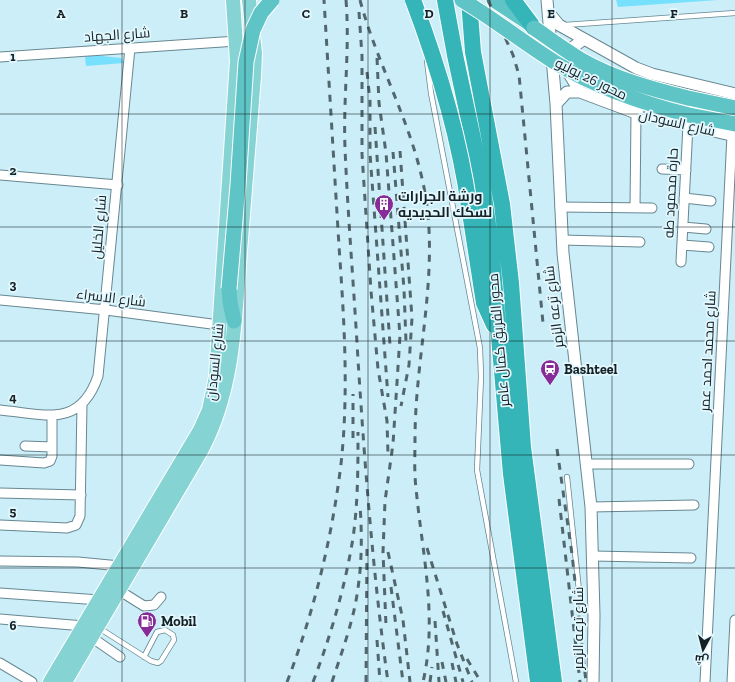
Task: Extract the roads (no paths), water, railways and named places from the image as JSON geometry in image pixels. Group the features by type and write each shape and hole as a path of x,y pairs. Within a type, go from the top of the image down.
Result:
{"highway":[{"path":"234,321 229,289 238,185 246,62 253,30 261,13 272,0"},
{"path":"413,0 424,29 459,151 484,303 499,334"},
{"name":"محور الفريق كمال عامر","path":"445,0 454,55 482,176 499,334 519,472 554,682"},
{"name":"محور 26 يوليو","path":"462,0 556,63 583,77 620,94 688,120 734,132"},
{"name":"محور الفريق كمال عامر","path":"469,0 473,52 502,204 512,290 523,447 519,472 538,682"},
{"name":"محور 26 يوليو","path":"494,0 583,60 603,70 644,87 735,108"},
{"path":"513,0 534,28"}],"main road":[{"name":"شارع السودان","path":"65,682 91,630 100,600 205,420 215,388 237,41 233,0"},
{"name":"شارع السودان","path":"50,682 120,591 201,452 215,423 224,393 234,321 254,76 255,53 249,0"}],"street":[{"name":"شارع ترعه الزمر","path":"548,0 556,104 562,240 588,464 591,507 594,615 593,682"},
{"path":"550,13 559,26 636,68 652,74 735,94"},
{"path":"580,92 568,72 572,48 584,39"},
{"name":"شارع الجهاد","path":"0,57 237,41"},
{"name":"شارع الخليل","path":"82,405 90,394 98,376 106,310 130,48"},
{"path":"556,104 566,92 580,92"},
{"name":"شارع السودان","path":"580,92 636,113 688,120"},
{"path":"635,208 636,113"},
{"name":"حارة محمود طه","path":"681,262 688,120"},
{"name":"شارع محمد احمد عمر","path":"705,682 734,132"},
{"path":"662,169 686,170"},
{"path":"0,175 118,184"},
{"path":"684,198 711,201"},
{"path":"560,207 652,208"},
{"path":"683,227 706,229"},
{"path":"562,240 640,242"},
{"path":"682,245 704,250"},
{"name":"شارع الاسراء","path":"0,300 106,310 219,325"},
{"path":"0,410 52,415 68,413 82,405"},
{"path":"0,525 70,528 79,520 81,495 82,405"},
{"path":"0,460 47,463 51,459 52,415"},
{"path":"25,446 52,447"},
{"path":"588,464 689,464"},
{"path":"0,493 81,495"},
{"path":"591,507 694,505"},
{"path":"593,556 691,558"},
{"path":"0,561 78,562 120,566"},
{"path":"120,591 144,606 154,605 161,597"},
{"path":"0,593 100,600"},
{"path":"0,619 91,630 120,657"},
{"path":"732,682 735,620"},
{"path":"0,663 32,682"}],"lane":[{"path":"416,0 433,101 480,348 481,377 477,470 516,682"},
{"path":"559,26 735,13"},
{"path":"567,477 580,600 585,608 594,615"},
{"path":"91,630 144,656 154,663 161,661 174,640 173,635 165,630 157,632 144,656"}],"railway":[{"path":"287,682 314,602 333,519 341,464 345,409 344,327 324,0"},
{"path":"346,0 347,37 345,148 348,201 367,481 378,602 388,682"},
{"path":"360,0 376,50 414,148 426,199 429,229 428,289 418,379 415,439 415,482 425,561 429,609 427,658 423,682"},
{"path":"488,0 513,55 519,75 543,323"},
{"path":"359,12 362,56 362,154 371,291 378,369 387,421 388,454"},
{"path":"377,58 379,103 386,153 400,336 393,444 385,501 383,552 386,626"},
{"path":"367,72 370,101 370,154 388,397"},
{"path":"375,127 390,345"},
{"path":"400,151 412,318 409,365 401,406"},
{"path":"393,152 404,289 406,342"},
{"path":"353,394 353,438"},
{"path":"313,682 337,611 350,556 355,525 357,498 358,432"},
{"path":"557,449 572,554 586,682"},
{"path":"559,499 580,682"},
{"path":"332,682 354,612 356,600 361,557 360,505"},
{"path":"366,682 367,545"},
{"path":"427,548 457,644 472,682"},
{"path":"388,552 403,620 410,682"},
{"path":"391,587 403,682"},
{"path":"443,611 463,682"},
{"path":"435,621 439,682"},
{"path":"377,640 380,682"},
{"path":"467,659 481,682"},
{"path":"442,662 446,682"},
{"path":"452,663 456,682"},
{"path":"430,682 432,667"}],"place":[{"name":"ورشة الجرارات لسكك الحديديه","path":"384,221"},
{"name":"Bashteel","path":"550,386"},
{"name":"Mobil","path":"147,638"}]}
